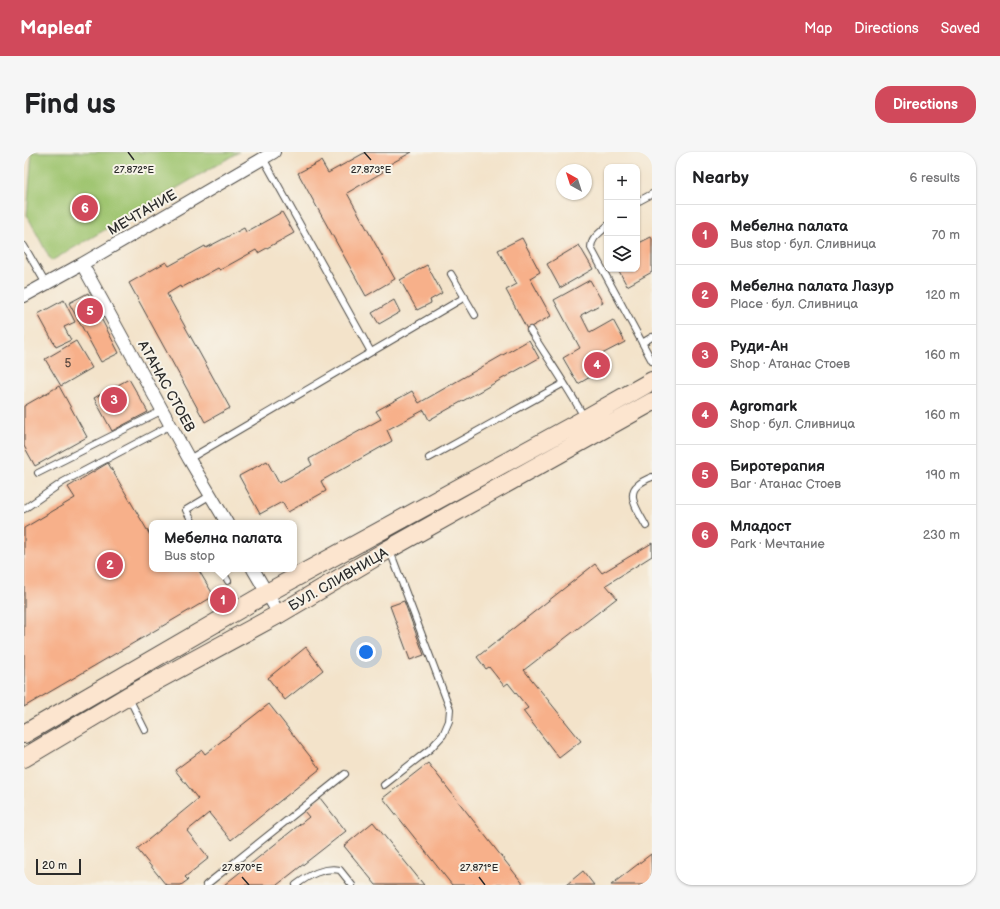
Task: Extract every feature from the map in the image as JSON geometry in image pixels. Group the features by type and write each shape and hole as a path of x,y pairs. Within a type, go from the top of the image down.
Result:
{"main road":[{"name":"БУЛ. СЛИВНИЦА","path":"24,734 267,593 652,381"},
{"name":"БУЛ. СЛИВНИЦА","path":"24,758 128,696 279,614 389,550 652,402"}],"street":[{"name":"МЕЧТАНИЕ","path":"24,296 82,264 274,152"},
{"name":"АТАНАС СТОЕВ","path":"82,264 225,520"},
{"path":"255,572 279,614"}],"lane":[{"path":"263,158 371,352"},
{"path":"640,200 652,194"},
{"path":"604,229 593,239 592,248 652,361"},
{"path":"24,246 46,284"},
{"path":"451,274 475,315"},
{"path":"190,459 465,297"},
{"path":"530,330 585,419"},
{"path":"642,343 652,337"},
{"path":"429,458 564,383"},
{"path":"38,473 163,410"},
{"path":"24,509 63,482 171,425"},
{"path":"646,526 632,498 633,491 638,485 652,477"},
{"path":"191,520 186,510 211,495"},
{"path":"384,786 430,749 443,735 449,721 450,709 389,550"},
{"path":"223,572 228,581"},
{"path":"128,696 145,730"},
{"path":"206,885 345,774"},
{"path":"300,884 318,871 333,868 340,870 352,885"}],"green space":[{"path":"32,152 239,152 51,261 27,215"}],"building":[{"path":"366,152 412,152 381,169 383,172 347,193 395,279 366,296 298,173 321,161 328,173"},
{"path":"282,212 294,233 258,253 256,250 220,270 218,268 181,288 180,286 167,294 230,408 205,422 129,283 166,262 169,266 205,246 206,248 244,228 246,232"},
{"path":"651,237 652,239 652,272 627,286 620,272 640,272 640,242"},
{"path":"522,238 540,272 530,278 551,316 527,329 506,290 517,284 498,250"},
{"path":"579,245 593,269 560,288 547,264"},
{"path":"427,265 442,293 430,300 431,303 417,310 400,280"},
{"path":"590,280 603,303 581,315 590,333 613,320 625,342 602,354 609,366 578,384 563,358 580,348 554,300"},
{"path":"88,293 119,353 101,362 69,303"},
{"path":"64,300 75,322 64,327 71,340 56,347 38,314"},
{"path":"394,300 400,312 379,324 372,313"},
{"path":"529,340 539,358 429,420 424,410 387,430 392,441 321,481 326,491 288,512 282,502 260,514 239,476 267,461 279,483 312,465 309,459 381,419 376,411 412,391 419,403"},
{"path":"76,341 92,368 61,386 45,359"},
{"path":"129,379 148,412 112,431 94,398"},
{"path":"59,386 87,437 35,466 24,446 24,406"},
{"path":"108,463 149,533 149,572 200,572 214,596 24,707 24,528 75,498 68,487"},
{"path":"652,543 652,556 606,585 617,598 524,670 581,741 559,758 523,711 528,708 508,683 504,686 489,667 486,669 477,657 595,564 602,573"},
{"path":"404,601 424,655 410,660 390,606"},
{"path":"306,647 323,670 285,700 268,678"},
{"path":"269,704 320,769 231,840 209,813 187,831 209,858 185,877 188,880 181,885 166,885 137,849 198,799 175,770 202,750 205,754"},
{"path":"428,763 524,885 452,885 383,798"},
{"path":"320,798 346,831 277,885 224,885 309,817 304,811"},
{"path":"373,822 424,885 376,885 344,846"},
{"path":"651,854 652,885 611,885"},
{"path":"583,871 594,885 566,885"}],"place":[{"name":"Младост","path":"85,208"},
{"name":"Биротерапия","path":"90,311"},
{"name":"Agromark","path":"597,365"},
{"name":"Руди-Ан","path":"114,400"},
{"name":"Мебелна палата Лазур","path":"110,565"},
{"name":"Мебелна палата","path":"223,600"}]}
